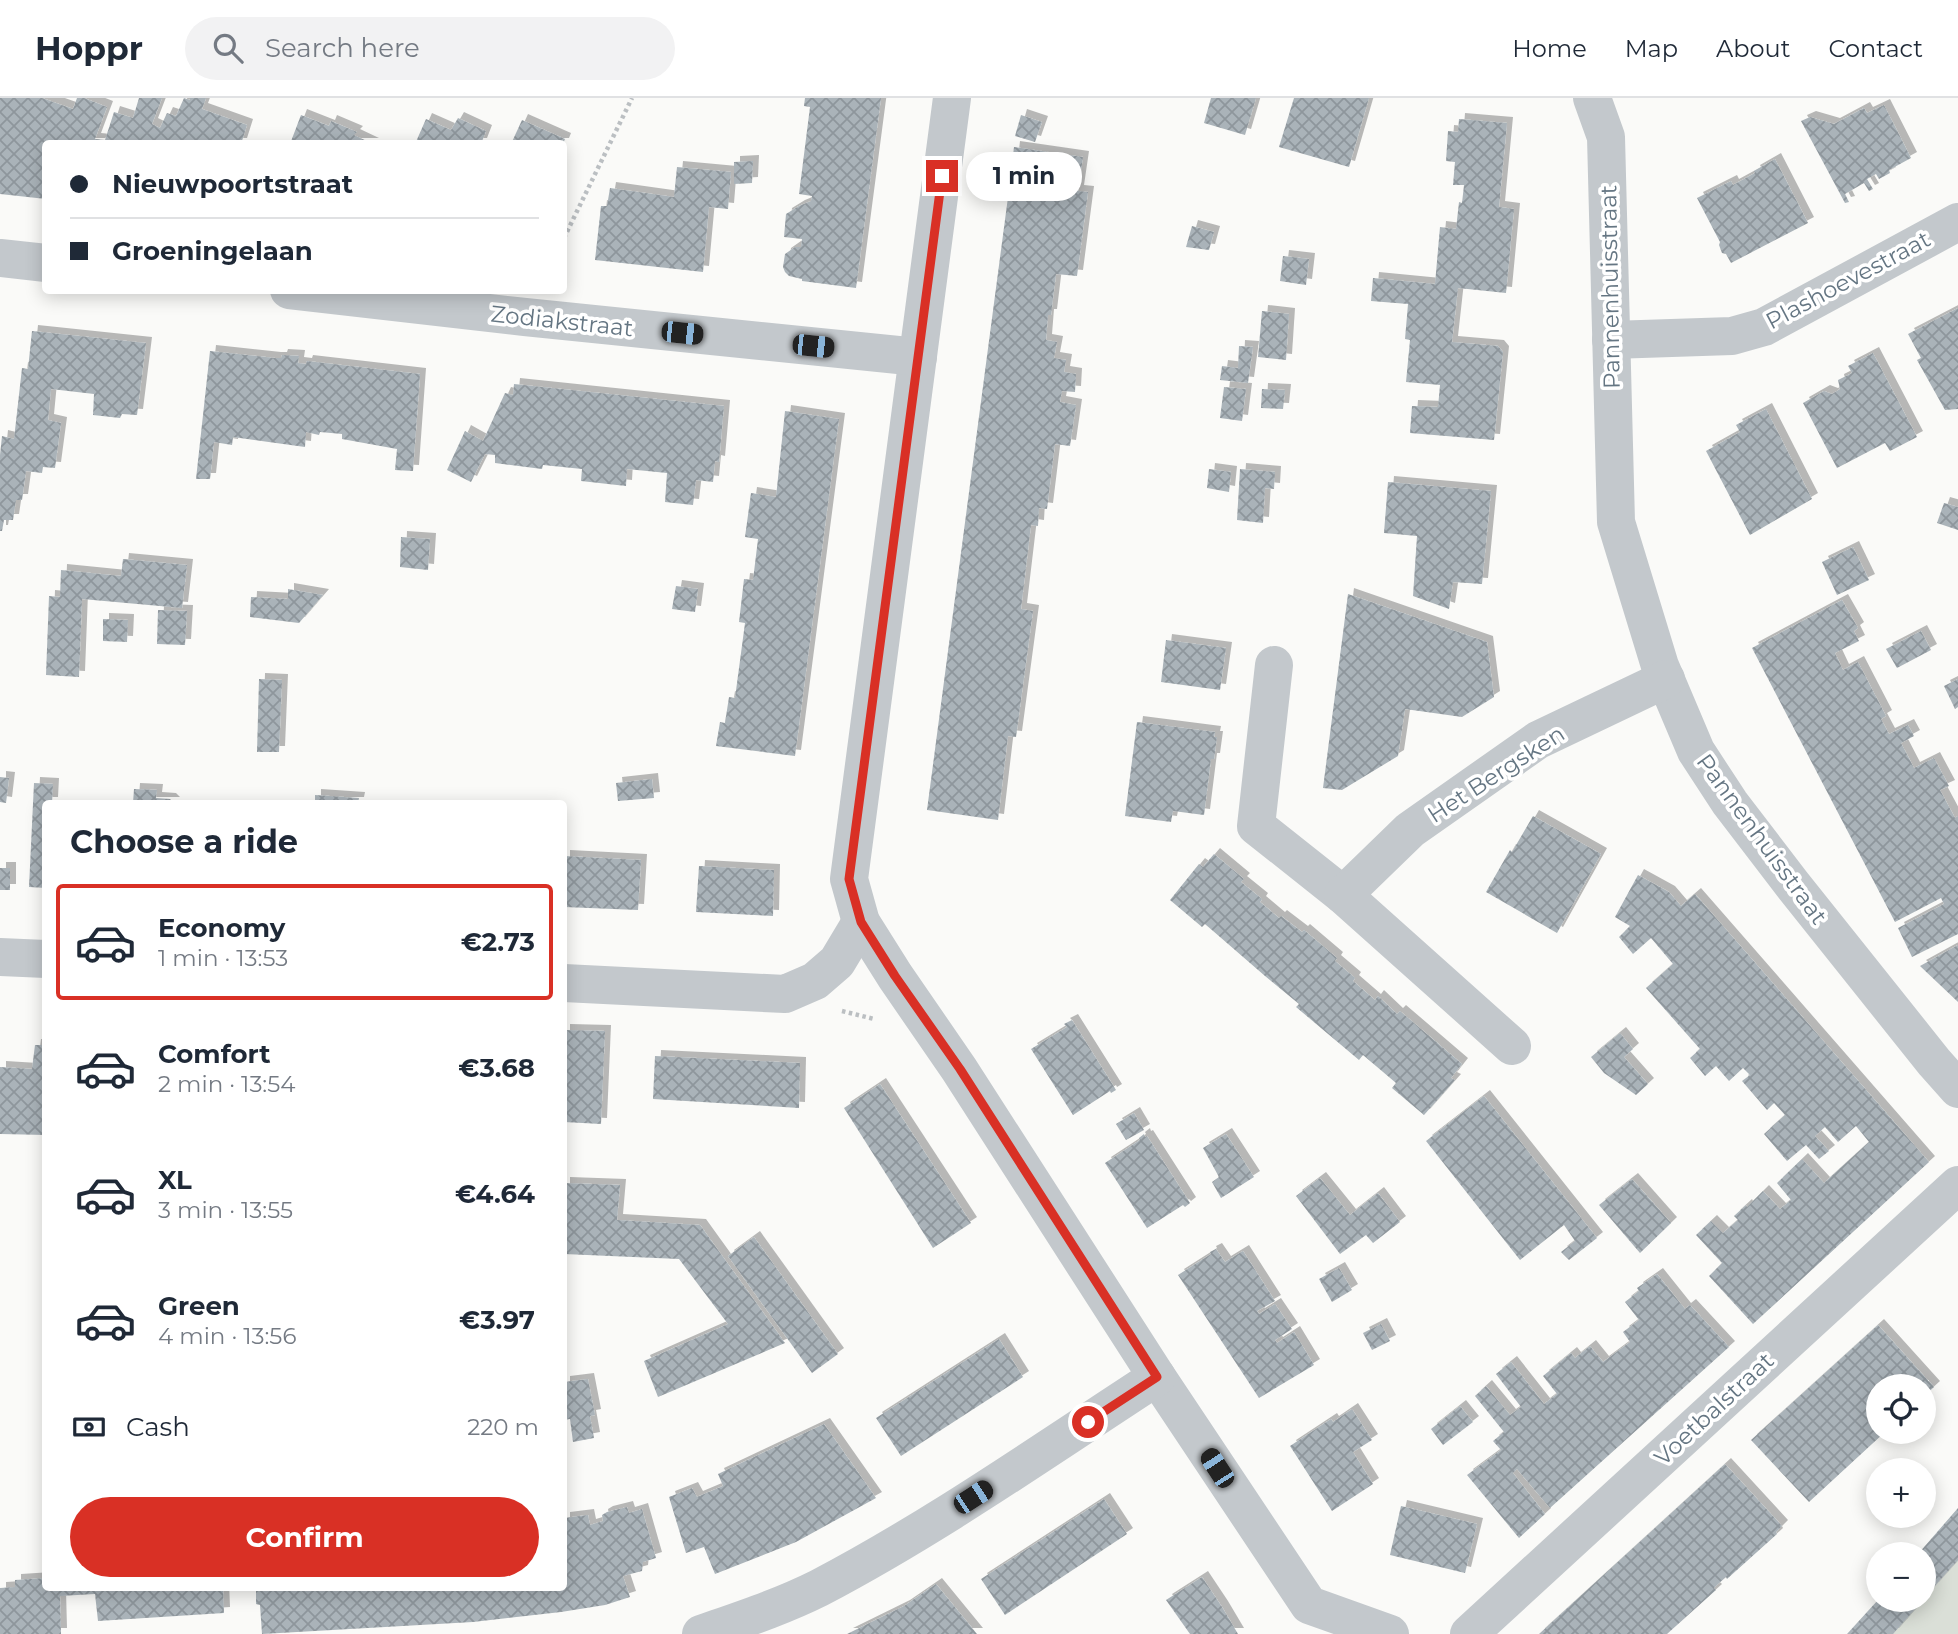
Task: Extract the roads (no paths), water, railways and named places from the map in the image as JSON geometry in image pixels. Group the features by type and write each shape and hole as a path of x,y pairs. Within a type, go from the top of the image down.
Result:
{"street":[{"path":"952,98 849,879 861,922 960,1069 1313,1620 1390,1634"},
{"name":"Pannenhuisstraat","path":"1592,98 1606,138 1616,522 1660,666 1696,751 1730,803 1958,1089"},
{"name":"Plashoevestraat","path":"1611,340 1732,336 1764,327 1958,222"},
{"path":"0,258 42,263"},
{"name":"Zodiakstraat","path":"324,294 918,356"},
{"path":"1274,665 1256,826 1343,895 1512,1046"},
{"name":"Het Bergsken","path":"1343,895 1410,830 1538,740 1666,679"},
{"path":"567,983 785,994 815,981 837,962 861,922"},
{"path":"0,957 42,959"},
{"name":"Voetbalstraat","path":"1469,1634 1958,1185"},
{"path":"701,1634 772,1609 840,1576 927,1527 1157,1377"}]}
